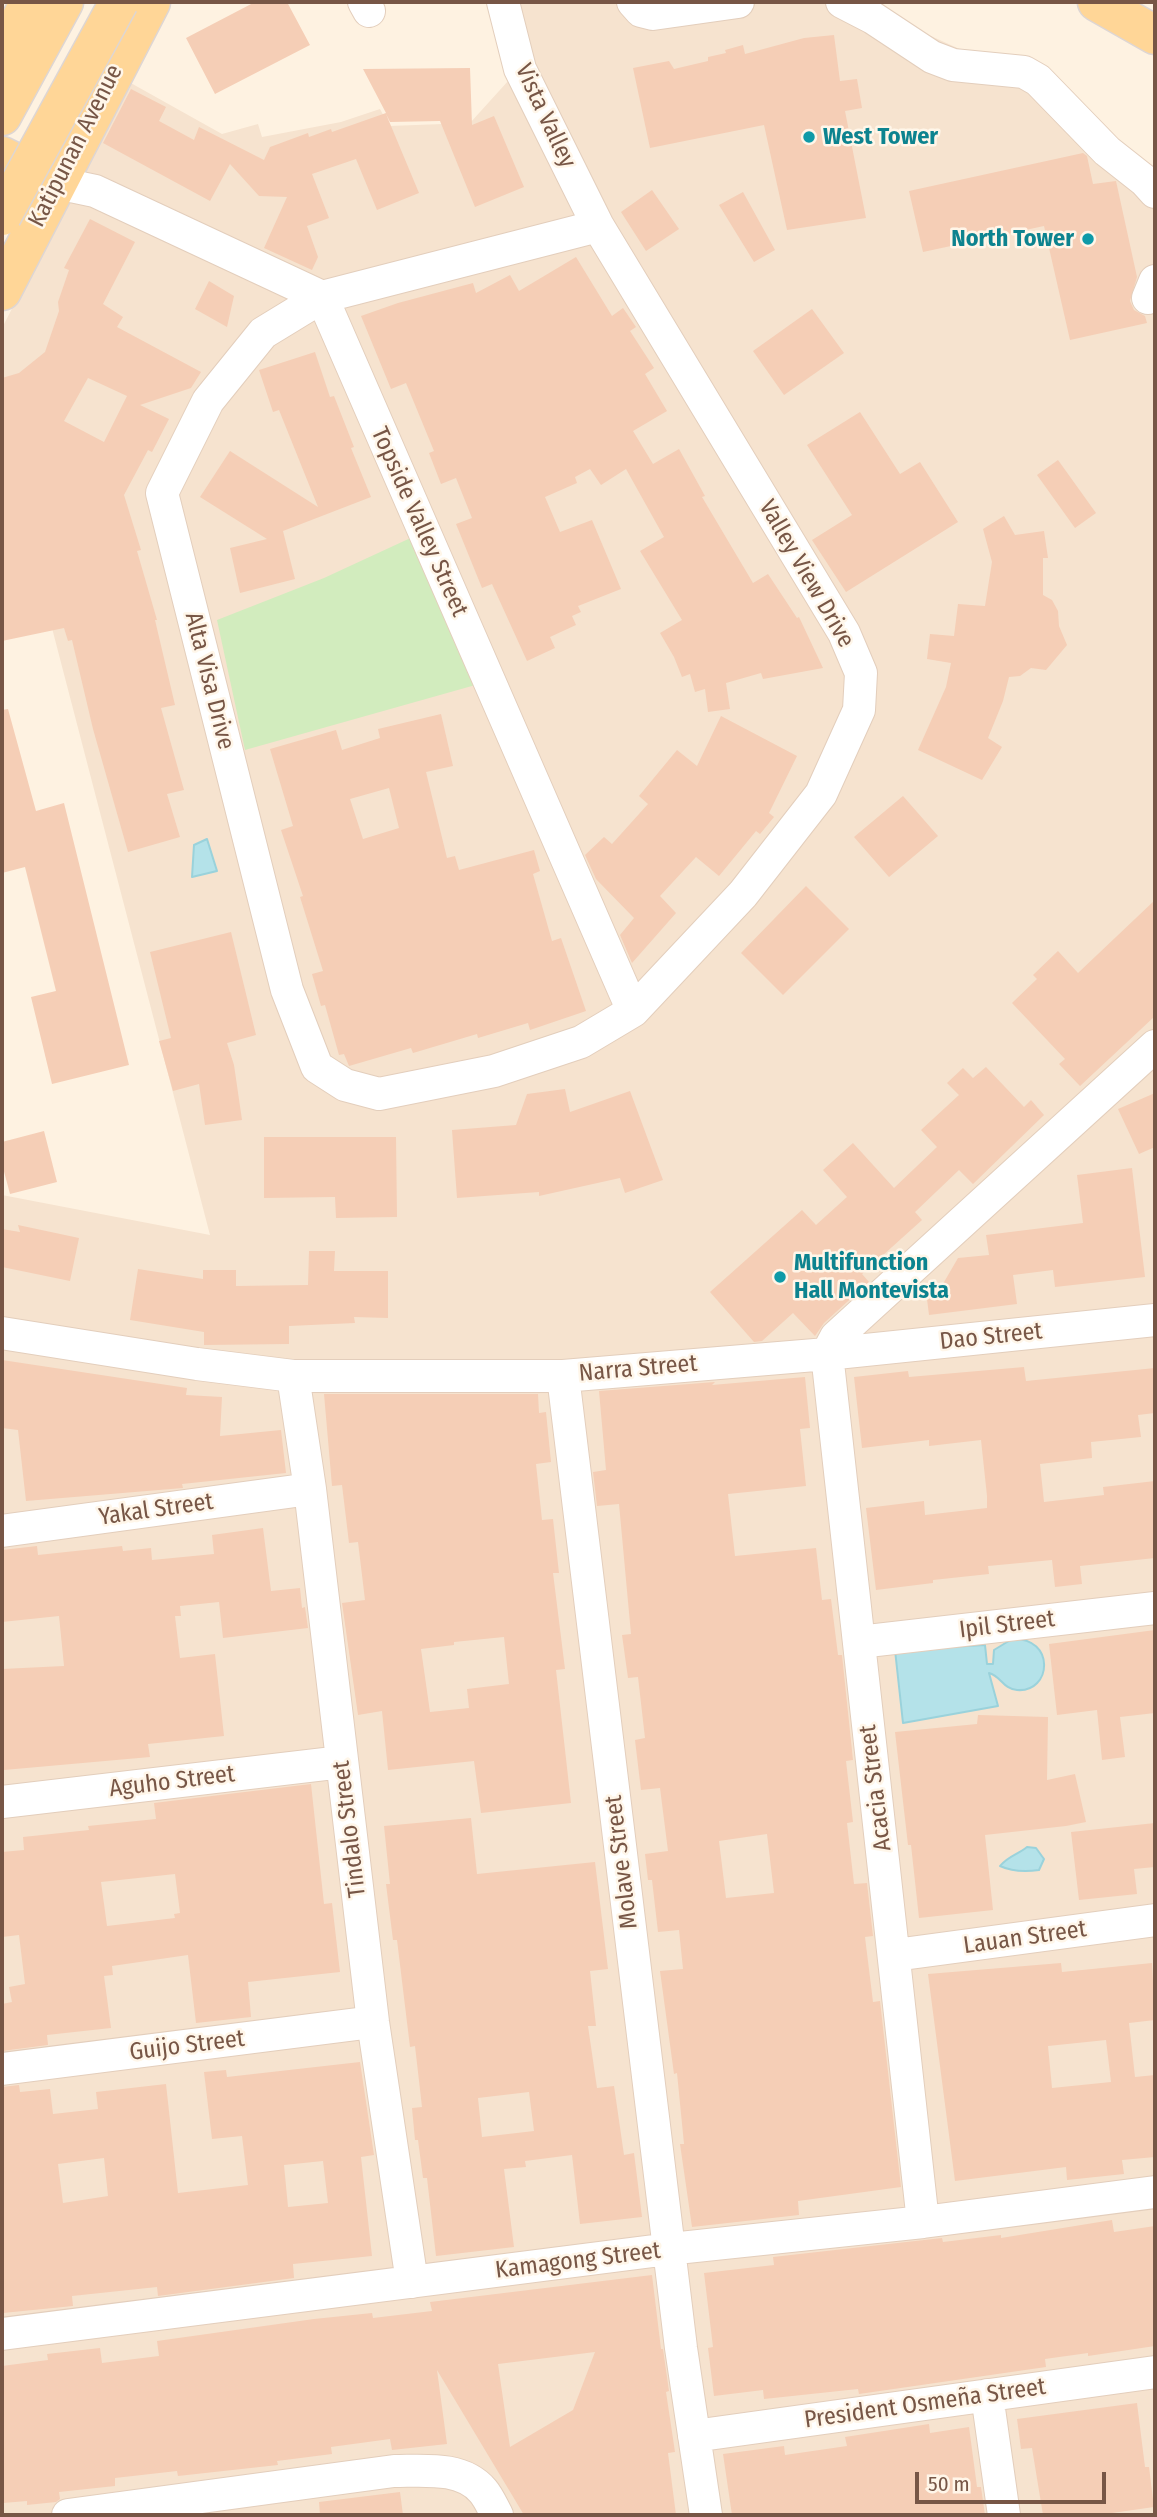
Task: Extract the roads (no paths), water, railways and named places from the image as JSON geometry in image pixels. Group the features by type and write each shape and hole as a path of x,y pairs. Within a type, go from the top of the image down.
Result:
{"main road":[{"path":"2,54 30,2"},
{"path":"2,116 64,2"},
{"path":"1097,2 1155,35"},
{"name":"Katipunan Avenue","path":"2,291 143,8"},
{"name":"Katipunan Avenue","path":"2,216 143,8"},
{"path":"2,156 57,183"}],"street":[{"name":"Vista Valley","path":"503,2 520,69 598,226"},
{"path":"633,2 641,11 653,14 738,2"},
{"path":"842,2 873,18 932,57 953,65 1024,72 1038,80 1107,151 1155,192"},
{"path":"57,183 95,191 321,297"},
{"name":"Alta Visa Drive","path":"598,226 321,297 263,333 208,401 162,493 287,990 317,1067 345,1085 379,1094 506,1067 581,1042 633,1012"},
{"name":"Valley View Drive","path":"598,226 844,632 861,673 859,710 821,794 743,894 633,1012"},
{"name":"Topside Valley Street","path":"321,297 633,1012"},
{"path":"827,1354 836,1337 1155,1046"},
{"name":"Dao Street","path":"827,1354 1155,1320"},
{"name":"Narra Street","path":"2,1333 293,1376 563,1376 827,1354"},
{"name":"Acacia Street","path":"827,1354 923,2222"},
{"name":"Tindalo Street","path":"293,1376 310,1489 373,2022 412,2282"},
{"name":"Molave Street","path":"563,1376 681,2348 706,2515"},
{"name":"Yakal Street","path":"2,1531 310,1489"},
{"name":"Ipil Street","path":"859,1642 1155,1608"},
{"name":"Aguho Street","path":"2,1802 342,1762"},
{"name":"Lauan Street","path":"895,1955 1155,1920"},
{"name":"Guijo Street","path":"2,2070 373,2022"},
{"name":"Kamagong Street","path":"2,2334 669,2249 923,2222 1155,2192"},
{"name":"President Osmeña Street","path":"694,2436 1155,2372"},
{"path":"987,2395 1004,2515"},
{"path":"68,2515 394,2471 445,2472 466,2477 484,2491 497,2515"}],"water":[{"path":"207,839 217,871 192,877 194,845"},
{"path":"1012,1639 1026,1641 1042,1655 1044,1665 1037,1683 1029,1689 1012,1689 989,1673 998,1706 903,1723 895,1650 985,1645 987,1664 993,1664 994,1650"},
{"path":"1027,1847 1036,1848 1044,1859 1039,1870 1019,1871 1000,1866 1006,1860"}],"place":[{"name":"West Tower","path":"809,137"},
{"name":"North Tower","path":"1088,239"},
{"name":"Multifunction Hall Montevista","path":"780,1277"}]}
